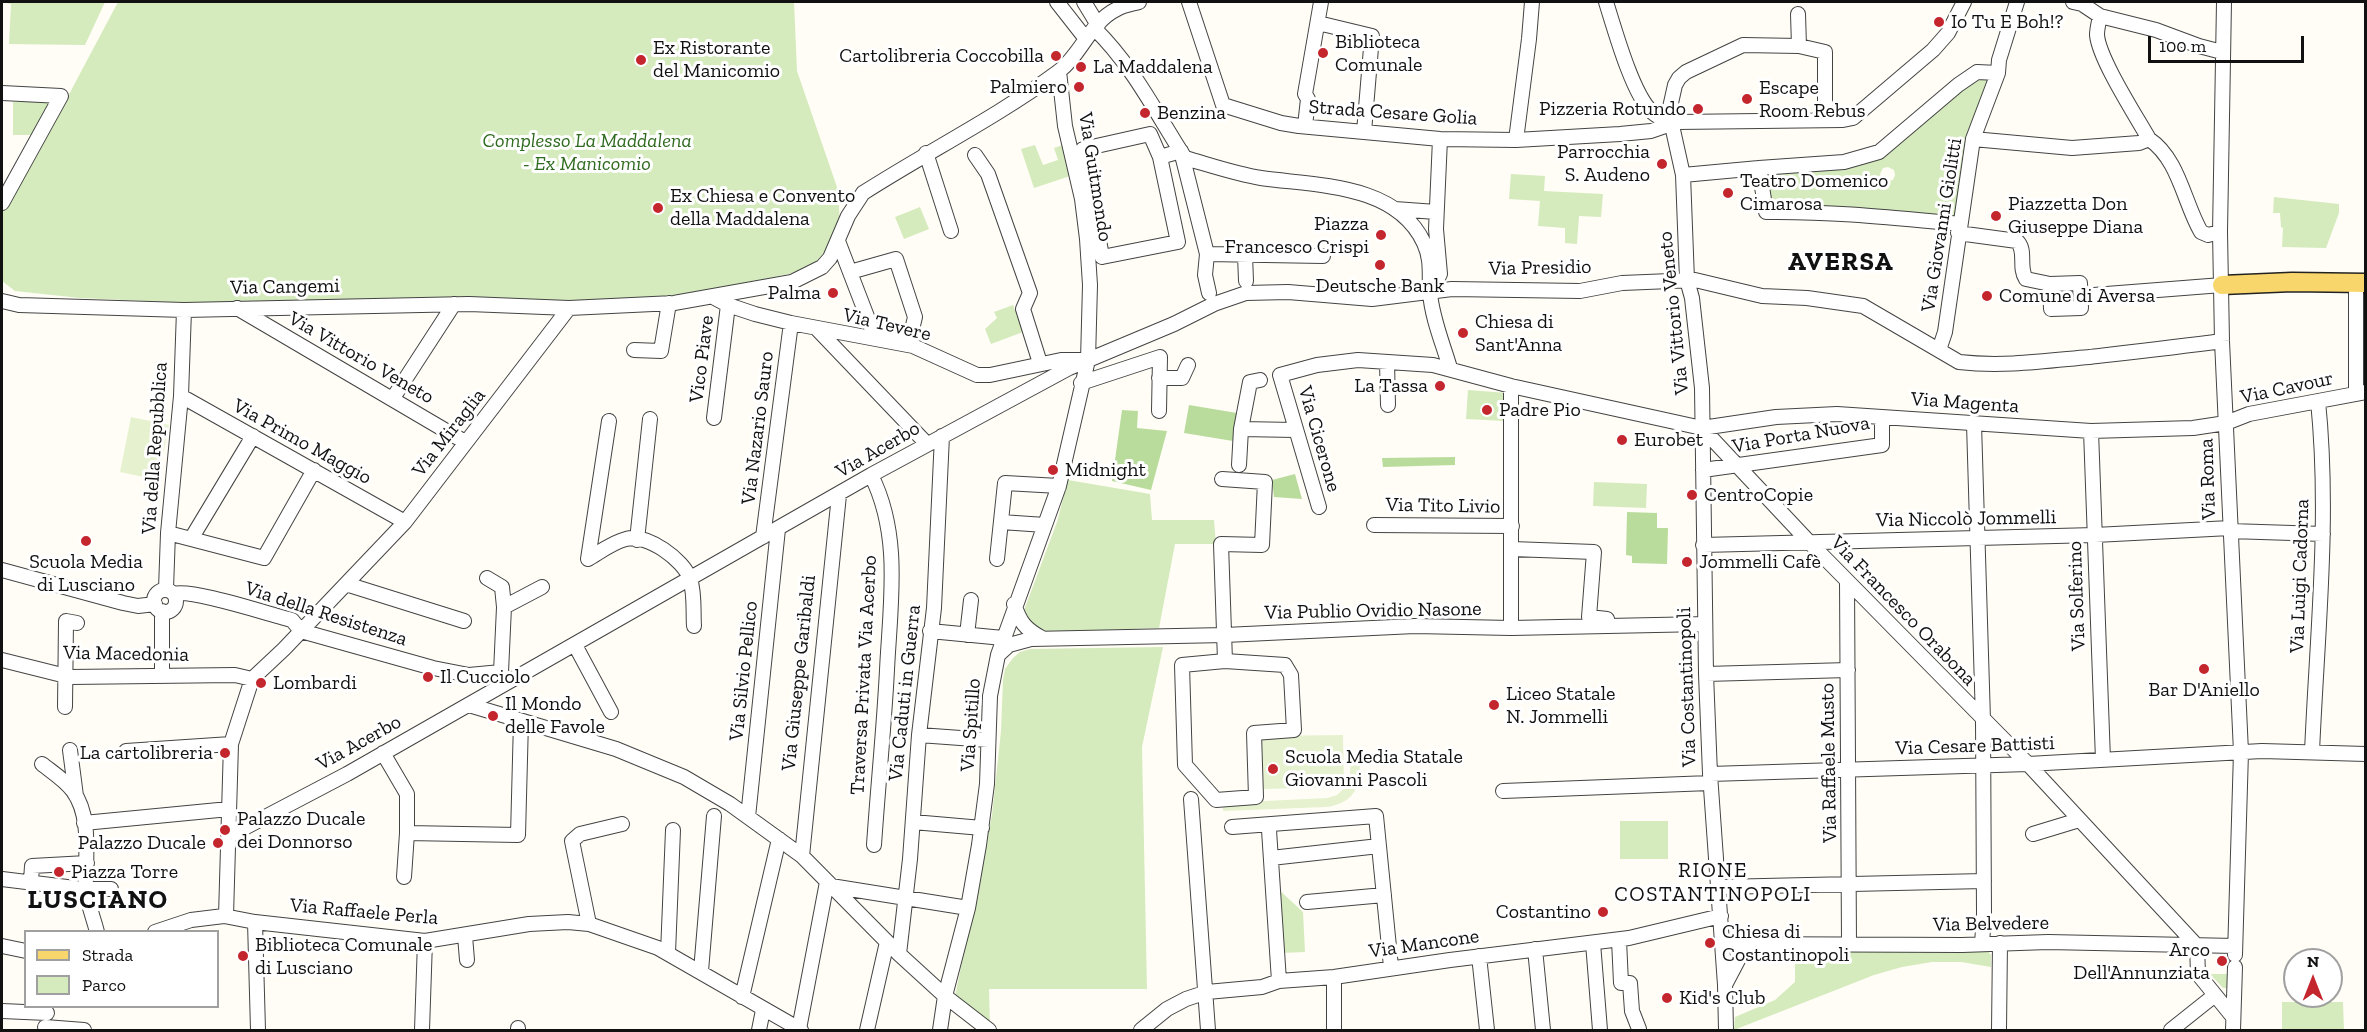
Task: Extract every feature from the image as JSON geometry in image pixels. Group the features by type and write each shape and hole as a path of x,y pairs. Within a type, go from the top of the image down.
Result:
{"main road":[{"path":"2222,285 2361,283"}],"street":[{"path":"1057,2 1118,52 1160,115 1185,158 1259,177 1356,192 1377,199 1395,209 1424,243 1430,262 1430,293 1449,368"},
{"path":"1084,2 1093,31"},
{"path":"569,308 669,303 713,297 798,280 826,263 848,216 862,193 1017,101 1072,61 1093,31 1116,9 1139,2"},
{"name":"Strada Cesare Golia","path":"1189,2 1223,105 1281,123 1305,126 1440,139 1516,140 1651,131 1671,124 1706,120 1853,118 1933,50 1948,33 1964,2"},
{"path":"1305,126 1308,99 1305,94 1321,2"},
{"path":"1516,140 1532,2"},
{"path":"1606,2 1619,45 1640,95 1649,110 1671,124"},
{"name":"Via Giovanni Giolitti","path":"1939,350 1946,332 1973,139 1998,73 1999,60 2017,2"},
{"path":"2073,2 2082,4 2100,16 2166,26 2199,46 2222,51"},
{"name":"Via Roma","path":"2224,2 2220,232 2222,341 2241,752 2233,1024"},
{"path":"1798,14 1799,46"},
{"path":"2100,16 2097,35 2100,48 2144,141"},
{"path":"1318,23 1372,36 1364,132"},
{"name":"Via Vittorio Veneto","path":"1702,428 1702,388 1692,298 1687,280 1683,175 1669,112 1675,85 1686,72 1743,45 1799,46 1825,52 1825,120"},
{"name":"Via Guitmondo","path":"1059,71 1065,126 1082,199 1087,239 1090,285 1088,360"},
{"path":"1683,175 1844,162 1879,152 1958,85 1977,72 1998,73"},
{"path":"2,93 61,96 2,203"},
{"path":"1150,134 1160,157 1178,242 1102,257 1083,149 1150,134"},
{"path":"1430,293 1440,274 1436,244 1436,212 1440,139"},
{"path":"1973,139 2072,148 2144,141 2157,144 2180,183 2201,232 2208,236 2220,232"},
{"path":"1160,157 1181,151"},
{"path":"1181,151 1207,254 1205,275 1209,292"},
{"path":"926,153 951,231"},
{"path":"975,155 988,174 1030,293 1023,309 1040,363"},
{"path":"1759,168 1766,212 1804,211 1881,215 2014,240 2020,243 2022,248 2023,274 2026,279 2050,284 2080,283 2081,308 2051,309 2050,284"},
{"path":"1395,209 1436,212"},
{"path":"838,241 873,332 910,338 915,317 896,259 850,272"},
{"path":"1207,254 1323,256"},
{"path":"1245,255 1246,281"},
{"name":"Via Presidio","path":"1088,360 1246,292 1288,292 1372,299 1452,289 1580,291 1622,283 1687,280 1711,282 1762,296 1808,298 1863,306 1959,362 2028,363 2222,341"},
{"path":"2361,283 2361,393"},
{"path":"2081,296 2222,285"},
{"name":"Via Tevere","path":"713,297 728,305 818,330 913,346 977,375 990,375 1061,360 1088,360"},
{"name":"Via Cangemi","path":"2,301 19,305 184,310 237,307 454,304 569,308"},
{"path":"634,350 661,351 669,303"},
{"path":"393,398 454,304"},
{"name":"Vico Piave","path":"714,418 728,305"},
{"name":"Via Vittorio Veneto","path":"237,307 465,442"},
{"name":"Via Miraglia","path":"252,679 284,649 405,522 569,308"},
{"name":"Via della Repubblica","path":"170,592 168,533 181,396 184,310"},
{"name":"Via Nazario Sauro","path":"763,537 790,323"},
{"path":"818,330 927,444"},
{"path":"1082,383 1160,357 1159,411"},
{"name":"Via Spitillo","path":"940,1030 945,996 968,908 982,828 987,784 990,696 998,655 1014,604 1059,486 1088,360"},
{"name":"Via Acerbo","path":"229,836 469,705 504,678 575,645 871,475 1069,368 1088,360"},
{"path":"1387,362 1388,405"},
{"name":"Via Cicerone","path":"1319,507 1280,375 1317,365 1387,362 1433,365 1511,386 1702,428"},
{"path":"1159,381 1182,378 1188,365"},
{"path":"1239,465 1241,429 1250,382 1260,380"},
{"path":"1159,381 1181,384"},
{"path":"1511,386 1511,628"},
{"name":"Via Cavour","path":"2226,423 2249,414 2361,393"},
{"name":"Via Primo Maggio","path":"181,396 405,522"},
{"name":"Via Luigi Cadorna","path":"2312,752 2323,534 2322,457 2318,401"},
{"name":"Via Magenta","path":"1702,428 1786,416 1837,414 2091,431 2193,428 2226,423"},
{"name":"Via Porta Nuova","path":"1703,470 1882,445 1882,417"},
{"path":"636,540 650,419"},
{"path":"609,421 588,559 625,539 664,549 679,562 690,579 694,626"},
{"path":"1974,424 1983,720 1982,944"},
{"name":"Via Francesco Orabona","path":"1702,428 1809,542 2028,764 2197,946"},
{"name":"Via Costantinopoli","path":"1702,428 1704,624 1710,779 1723,944"},
{"path":"1241,429 1295,430"},
{"name":"Via Solferino","path":"2091,431 2103,760"},
{"path":"191,539 253,436"},
{"name":"Via Caduti in Guerra","path":"899,954 913,822 919,735 934,608 942,436"},
{"path":"168,533 264,558 314,470"},
{"name":"Traversa Privata Via Acerbo","path":"871,475 885,512 892,568 886,713 874,844"},
{"path":"1222,478 1265,482 1262,545 1221,544 1225,661"},
{"path":"998,559 1005,483 1059,486"},
{"name":"Via Giuseppe Garibaldi","path":"802,856 839,495"},
{"path":"1000,522 1046,525"},
{"name":"Via Tito Livio","path":"1374,525 1512,526"},
{"name":"Via Silvio Pellico","path":"748,817 778,529"},
{"name":"Via Niccolò Jommelli","path":"1703,545 2095,535 2230,529 2323,534"},
{"path":"1512,549 1594,552 1589,617 1611,620"},
{"path":"2,570 123,603 159,608 167,612 174,608 177,601 170,592 156,594 159,608 162,675"},
{"path":"487,578 502,587 504,678"},
{"name":"Via Raffaele Musto","path":"1847,581 1849,943"},
{"path":"346,584 464,621"},
{"path":"504,607 542,587"},
{"name":"Via della Resistenza","path":"170,592 201,596 292,620 301,631 433,668 469,675 504,678"},
{"path":"967,635 971,600"},
{"path":"1014,604 1021,623 1027,630 1044,639"},
{"path":"65,707 66,621 77,623"},
{"name":"Via Publio Ovidio Nasone","path":"998,655 1009,645 1018,641 1044,639 1225,635 1415,626 1511,628 1704,624"},
{"path":"930,631 1003,638"},
{"path":"575,645 611,712"},
{"name":"Via Macedonia","path":"2,660 66,676 235,675 252,679"},
{"path":"1225,661 1285,665 1291,675 1294,730 1254,733 1257,797 1216,800 1185,765 1182,665 1225,661"},
{"path":"1706,674 1848,670"},
{"path":"226,916 231,744 252,679"},
{"path":"469,705 616,749 684,777 748,817 802,856 899,954 945,996 989,1030"},
{"path":"406,833 518,835 521,721"},
{"path":"919,735 988,740"},
{"path":"126,751 231,744"},
{"path":"70,750 76,797 84,823 86,889 90,914 96,930"},
{"name":"Via Cesare Battisti","path":"1503,791 2241,752 2366,754"},
{"path":"382,753 407,794 404,877"},
{"path":"42,764 67,784 76,797"},
{"path":"1191,800 1207,992 1208,1030"},
{"path":"84,823 229,809"},
{"path":"701,971 714,816"},
{"path":"1232,827 1376,816 1391,968"},
{"path":"2033,834 2079,820"},
{"path":"913,822 982,828"},
{"path":"589,924 572,841 580,834 622,824"},
{"path":"668,953 673,830"},
{"path":"1269,830 1279,981"},
{"path":"742,997 779,839"},
{"path":"1270,858 1379,846"},
{"path":"31,881 32,866 87,863"},
{"path":"2,879 86,889 111,889"},
{"path":"1720,887 1984,881"},
{"path":"829,884 968,908"},
{"path":"800,1030 829,884"},
{"path":"1307,902 1384,895"},
{"name":"Via Raffaele Perla","path":"161,930 191,920 226,916 255,922 426,941 528,924 568,922 589,924 668,953 800,1030"},
{"name":"Via Mancone","path":"1141,1030 1167,1009 1207,992 1262,987 1279,981 1334,977 1479,956 1618,940 1721,916"},
{"path":"255,922 258,1030"},
{"name":"Via Raffaele Perla","path":"465,936 467,960"},
{"path":"1618,940 1621,982 1630,983 1632,1011 1639,1029"},
{"path":"422,1030 426,941"},
{"path":"867,1030 887,942"},
{"name":"Via Belvedere","path":"1723,944 2048,942 2197,946 2235,956"},
{"path":"1593,943 1600,1030"},
{"path":"1725,985 1747,943"},
{"path":"1999,1030 2000,943"},
{"path":"1723,944 1724,1030"},
{"path":"2,946 24,951"},
{"name":"Via Roma","path":"2197,946 2198,974 2215,995 2233,1024"},
{"path":"1535,949 1544,1030"},
{"path":"1479,956 1487,1030"},
{"path":"1334,977 1334,1030"},
{"path":"2171,1030 2215,995"},
{"path":"759,1030 763,1010"},
{"path":"2,1011 47,1019 84,1030"}],"green space":[{"path":"2,2 105,2 85,45 9,44 11,4"},
{"name":"Complesso La Maddalena - Ex Manicomio","path":"118,2 794,2 797,71 838,190 840,225 826,251 810,267 789,274 670,299 614,304 190,303 80,298 15,291 2,281 2,213 32,164"},
{"path":"1981,76 1992,78 1958,222 1767,210 1761,172 1855,163 1922,121","holes":["1888,167 1894,170 1893,180 1882,179 1880,174 1883,168"]},
{"path":"13,102 51,102 35,135 13,135"},
{"path":"1035,145 1043,165 1058,160 1054,148 1063,145 1073,175 1034,188 1021,149"},
{"path":"1511,174 1545,176 1544,191 1603,194 1601,217 1579,216 1577,244 1565,243 1565,228 1538,226 1540,201 1509,199"},
{"path":"2274,197 2339,204 2339,213 2326,248 2282,247 2283,228 2280,213 2273,213"},
{"path":"920,207 929,229 904,239 895,217"},
{"path":"2074,287 2075,306 2056,307 2055,288"},
{"path":"1013,305 1023,332 991,344 985,329 997,318 994,312"},
{"path":"1468,390 1507,393 1505,421 1466,419"},
{"path":"1189,405 1237,413 1233,441 1184,433"},
{"path":"1122,410 1138,411 1137,428 1167,431 1151,490 1112,481"},
{"path":"131,417 169,425 158,480 120,472"},
{"path":"1455,457 1455,465 1383,467 1382,458"},
{"path":"1295,474 1302,499 1274,497 1272,480"},
{"path":"1068,480 1150,494 1152,520 1214,520 1216,544 1175,544 1159,628 1053,632 1034,630 1023,613 1057,522"},
{"path":"1594,482 1647,484 1646,508 1593,506"},
{"path":"1627,512 1657,513 1657,528 1668,528 1667,564 1632,563 1632,556 1626,555"},
{"path":"1163,647 1142,747 1147,989 989,989 990,1027 954,1001 992,815 1005,669 1020,652 1030,649"},
{"path":"1343,735 1344,787 1263,789 1262,736"},
{"path":"1360,759 1355,791 1337,805 1223,811 1223,803 1327,798 1337,795 1349,784 1351,760"},
{"path":"1620,821 1668,821 1668,859 1620,859"},
{"path":"1277,888 1303,912 1305,952 1281,953"},
{"path":"1795,949 1986,949 1991,955 1991,967 1961,962 1932,962 1902,967 1874,975 1734,1030 1735,1017 1775,1000 1795,982"},
{"path":"2210,974 2228,974 2228,988 2223,988"},
{"path":"2282,1002 2283,1008 2343,1008 2343,1002 2344,1030 2282,1030"}],"place":[{"name":"Io Tu E Boh!?","path":"1939,22"},
{"name":"Biblioteca Comunale","path":"1323,53"},
{"name":"Cartolibreria Coccobilla","path":"1056,56"},
{"name":"Ex Ristorante del Manicomio","path":"641,60"},
{"name":"La Maddalena","path":"1081,67"},
{"name":"Palmiero","path":"1079,87"},
{"name":"Escape Room Rebus","path":"1747,99"},
{"name":"Pizzeria Rotundo","path":"1698,109"},
{"name":"Benzina","path":"1145,113"},
{"name":"Parrocchia S. Audeno","path":"1662,164"},
{"name":"Teatro Domenico Cimarosa","path":"1728,193"},
{"name":"Ex Chiesa e Convento della Maddalena","path":"658,208"},
{"name":"Piazzetta Don Giuseppe Diana","path":"1996,216"},
{"name":"Piazza Francesco Crispi","path":"1381,235"},
{"name":"Deutsche Bank","path":"1380,265"},
{"name":"Palma","path":"833,293"},
{"name":"Comune di Aversa","path":"1987,296"},
{"name":"Chiesa di Sant'Anna","path":"1463,333"},
{"name":"La Tassa","path":"1440,386"},
{"name":"Padre Pio","path":"1487,410"},
{"name":"Eurobet","path":"1622,440"},
{"name":"Midnight","path":"1053,470"},
{"name":"CentroCopie","path":"1692,495"},
{"name":"Scuola Media di Lusciano","path":"86,541"},
{"name":"Jommelli Cafè","path":"1687,562"},
{"name":"Bar D'Aniello","path":"2204,669"},
{"name":"Il Cucciolo","path":"428,677"},
{"name":"Lombardi","path":"261,683"},
{"name":"Liceo Statale N. Jommelli","path":"1494,705"},
{"name":"Il Mondo delle Favole","path":"493,716"},
{"name":"La cartolibreria","path":"225,753"},
{"name":"Scuola Media Statale Giovanni Pascoli","path":"1273,769"},
{"name":"Palazzo Ducale dei Donnorso","path":"225,830"},
{"name":"Palazzo Ducale","path":"218,843"},
{"name":"Piazza Torre","path":"59,872"},
{"name":"Costantino","path":"1603,912"},
{"name":"Chiesa di Costantinopoli","path":"1710,943"},
{"name":"Biblioteca Comunale di Lusciano","path":"243,956"},
{"name":"Arco Dell'Annunziata","path":"2222,961"},
{"name":"Kid's Club","path":"1667,998"}],"district":[{"name":"AVERSA","path":"1841,263"},
{"name":"RIONE COSTANTINOPOLI","path":"1713,883"},
{"name":"LUSCIANO","path":"98,901"}]}
